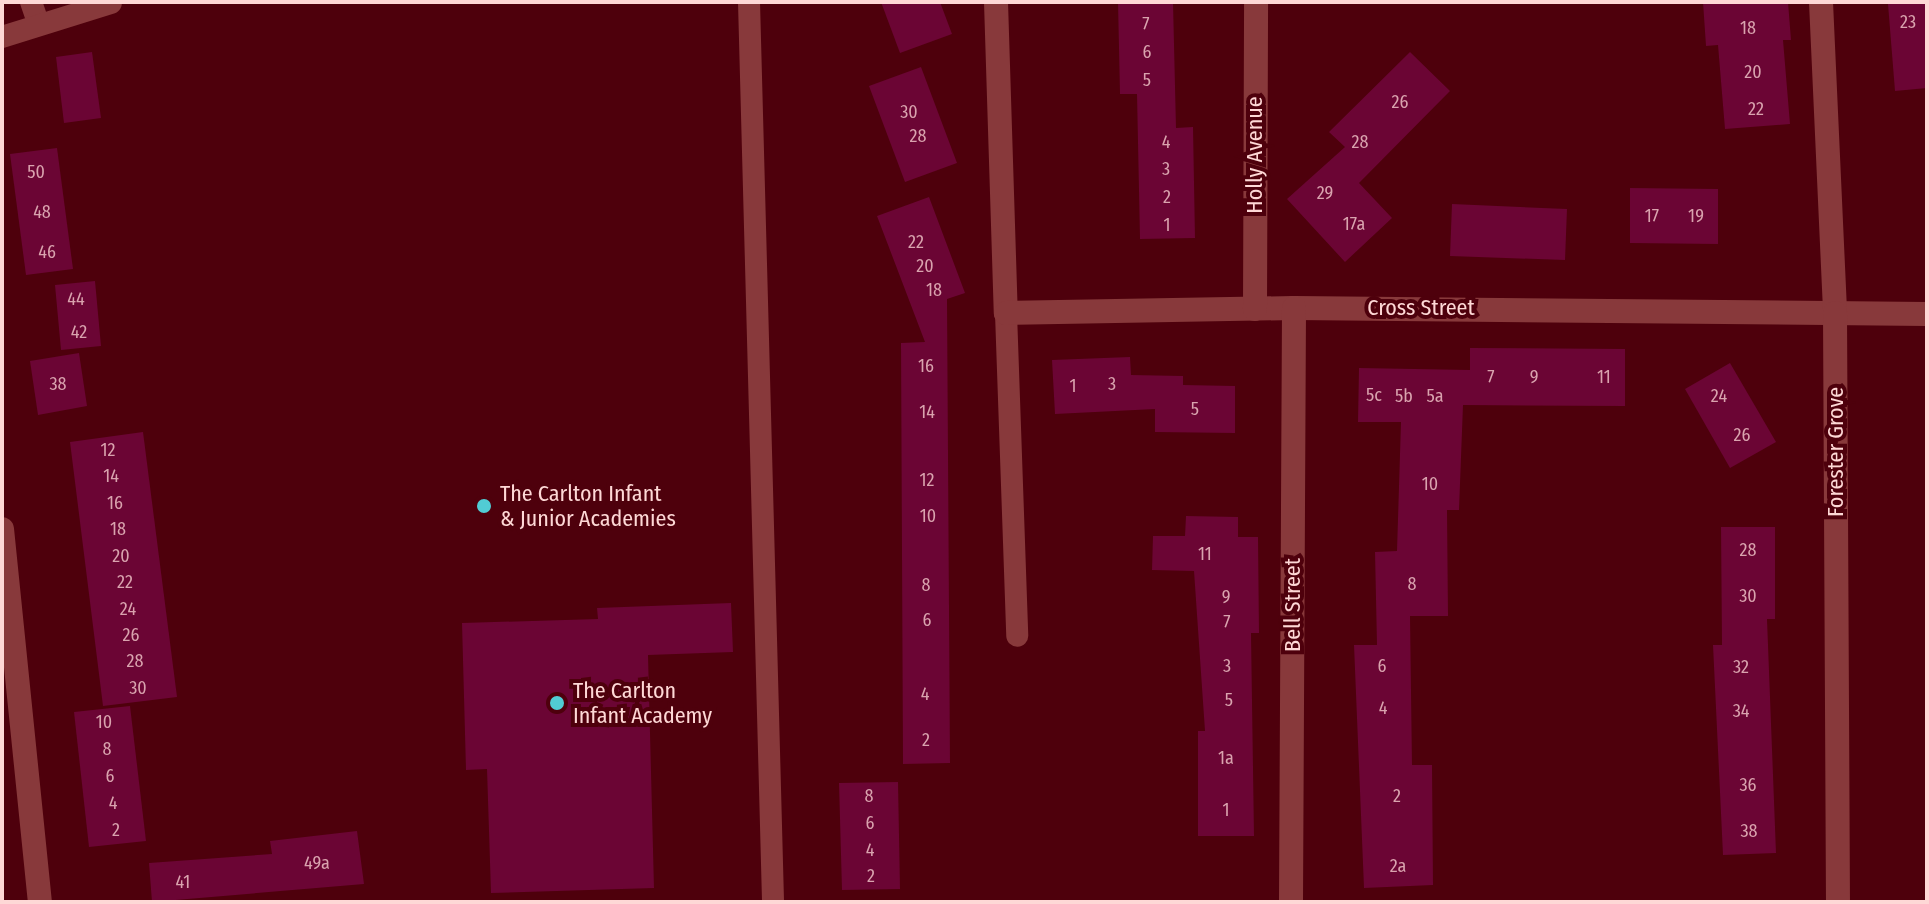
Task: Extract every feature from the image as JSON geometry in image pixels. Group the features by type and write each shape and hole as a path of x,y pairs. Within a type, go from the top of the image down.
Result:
{"street":[{"path":"996,2 1006,313"},
{"name":"Holly Avenue","path":"1255,309 1256,2"},
{"name":"Forester Grove","path":"1821,2 1835,313 1838,902"},
{"name":"Cross Street","path":"1006,313 1294,308 1927,314"},
{"name":"Bell Street","path":"1291,902 1294,308"},
{"path":"2,529 40,902"}],"lane":[{"path":"31,2 39,25"},
{"path":"749,2 773,902"},
{"path":"2,37 111,3"},
{"path":"1006,313 1017,636"}],"building":[{"path":"881,2 940,2 952,34 900,53"},
{"path":"1118,2 1173,2 1176,128 1193,127 1195,238 1140,239 1137,94 1120,94"},
{"path":"1703,2 1788,2 1791,40 1783,40 1790,124 1725,129 1718,45 1706,46"},
{"path":"1927,2 1927,88 1895,91 1888,4"},
{"path":"92,52 101,118 64,123 56,57"},
{"path":"1410,52 1450,91 1359,183 1392,218 1345,262 1287,199 1345,147 1329,132"},
{"path":"921,67 957,163 905,182 869,86"},
{"path":"57,148 73,269 26,275 10,154"},
{"path":"1630,188 1718,189 1718,244 1630,243"},
{"path":"929,197 965,293 947,299 950,763 903,764 901,343 925,342 877,216"},
{"path":"1452,204 1567,209 1565,260 1450,256"},
{"path":"95,281 101,346 61,350 55,285"},
{"path":"1470,348 1625,349 1625,406 1463,405 1459,510 1447,510 1448,616 1410,616 1412,765 1432,765 1433,885 1364,888 1354,645 1377,645 1375,552 1397,551 1401,422 1358,422 1359,368 1470,370"},
{"path":"79,353 87,406 38,415 30,361"},
{"path":"1130,357 1131,375 1183,376 1183,385 1235,386 1235,433 1155,432 1155,409 1055,414 1052,360"},
{"path":"1730,363 1776,442 1730,468 1685,389"},
{"path":"143,432 177,697 103,706 70,442"},
{"path":"1186,516 1238,517 1238,537 1258,537 1259,633 1251,633 1254,836 1198,836 1198,731 1205,731 1194,571 1152,570 1153,536 1185,536"},
{"path":"1721,527 1775,527 1775,619 1767,619 1776,853 1723,855 1713,645 1722,645"},
{"name":"The Carlton Infant Academy","path":"731,603 733,652 648,655 654,888 491,893 487,769 466,770 462,623 598,619 597,608"},
{"path":"130,706 146,841 89,847 74,712"},
{"path":"898,782 900,889 842,890 839,783"},
{"path":"357,831 364,884 152,902 149,863 272,854 270,841"}],"place":[{"name":"The Carlton Infant & Junior Academies","path":"484,506"},
{"name":"The Carlton Infant Academy","path":"557,703"}]}
